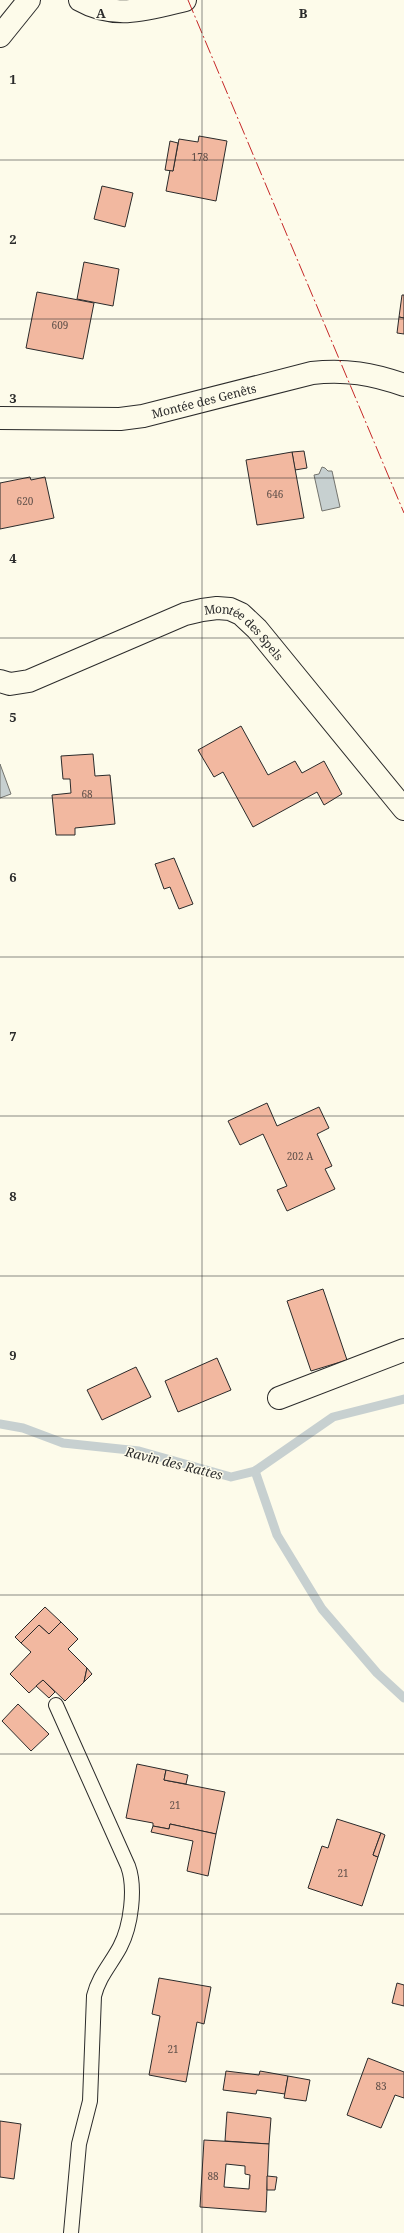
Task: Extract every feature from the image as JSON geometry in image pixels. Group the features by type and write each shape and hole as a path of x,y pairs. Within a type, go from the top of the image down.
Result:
{"street":[{"path":"0,36 29,0"},
{"path":"80,0 101,10 118,11 147,9 185,0"},
{"name":"Montée des Genêts","path":"0,418 120,419 143,416 312,373 328,371 373,374 404,385"},
{"name":"Montée des Spels","path":"0,681 10,684 29,681 185,614 217,608 230,609 241,614 257,629 404,810"},
{"path":"279,1398 404,1350"}],"lane":[{"path":"56,1705 128,1866 132,1884 124,1937 120,1947 97,1984 94,1996 90,2101 79,2144 71,2233"}],"shaded area":[{"path":"322,467 328,471 332,471 340,507 322,511 314,475 319,474"},
{"path":"0,764 11,794 0,798"}],"building":[{"path":"199,136 227,141 216,201 166,191 170,170 173,171 179,139 198,142"},
{"path":"170,141 178,143 173,171 165,170"},
{"path":"102,186 133,193 125,227 94,219"},
{"path":"84,262 119,269 113,306 77,299"},
{"path":"37,292 94,303 83,359 26,348"},
{"path":"402,295 404,295 404,318 399,317"},
{"path":"399,317 404,318 404,334 397,333"},
{"path":"304,451 307,468 295,470 292,452"},
{"path":"292,452 304,518 257,525 246,460"},
{"path":"30,477 31,480 45,477 54,518 0,529 0,483"},
{"path":"241,726 268,775 295,761 302,773 324,761 342,794 324,805 317,792 253,827 223,772 214,777 198,750"},
{"path":"93,754 95,776 110,775 115,824 75,828 75,835 56,835 52,795 71,793 70,779 63,779 61,756"},
{"path":"174,858 193,904 179,909 170,887 164,889 155,864"},
{"path":"267,1103 277,1126 319,1107 329,1128 317,1134 332,1166 325,1169 335,1189 287,1211 277,1190 287,1186 263,1134 240,1145 228,1121"},
{"path":"323,1289 347,1360 311,1371 287,1301"},
{"path":"217,1358 231,1390 178,1412 165,1381"},
{"path":"136,1367 151,1397 102,1420 87,1390"},
{"path":"45,1607 61,1622 49,1634 39,1625 21,1643 15,1637"},
{"path":"61,1622 78,1639 68,1649 87,1668 84,1682 65,1701 43,1680 29,1693 10,1674 31,1652 21,1643 39,1625 49,1634"},
{"path":"87,1668 92,1674 84,1682"},
{"path":"43,1680 55,1692 49,1698 36,1686"},
{"path":"18,1704 49,1734 31,1751 2,1721"},
{"path":"137,1764 166,1770 164,1780 225,1792 216,1834 170,1824 169,1829 153,1826 153,1823 126,1818"},
{"path":"166,1770 188,1775 186,1784 164,1780"},
{"path":"337,1819 381,1833 373,1855 378,1857 362,1906 308,1888 322,1846 328,1848"},
{"path":"170,1824 216,1834 208,1876 187,1871 193,1841 151,1832 153,1826 169,1829"},
{"path":"381,1833 385,1835 378,1857 373,1855"},
{"path":"159,1978 211,1987 204,2024 197,2022 186,2082 149,2075 160,2016 152,2014"},
{"path":"397,1983 404,1985 404,2006 392,2003"},
{"path":"368,2058 404,2072 404,2098 395,2095 381,2128 347,2115"},
{"path":"226,2071 259,2075 260,2071 288,2076 285,2094 257,2090 256,2094 223,2090"},
{"path":"288,2076 310,2080 306,2101 284,2098"},
{"path":"227,2112 271,2118 269,2144 225,2141"},
{"path":"0,2121 21,2124 14,2179 0,2177"},
{"path":"204,2140 269,2144 266,2212 200,2207","holes":["226,2164 245,2166 245,2174 250,2175 249,2189 224,2187"]},
{"path":"267,2176 277,2177 275,2190 267,2190"}],"waterway":[{"name":"Ravin des Rattes","path":"0,1424 23,1428 63,1443 139,1451 231,1477 255,1471 333,1417 404,1399"},
{"path":"255,1471 277,1535 322,1609 377,1673 404,1698"}],"power":[{"path":"188,0 404,513"}]}
